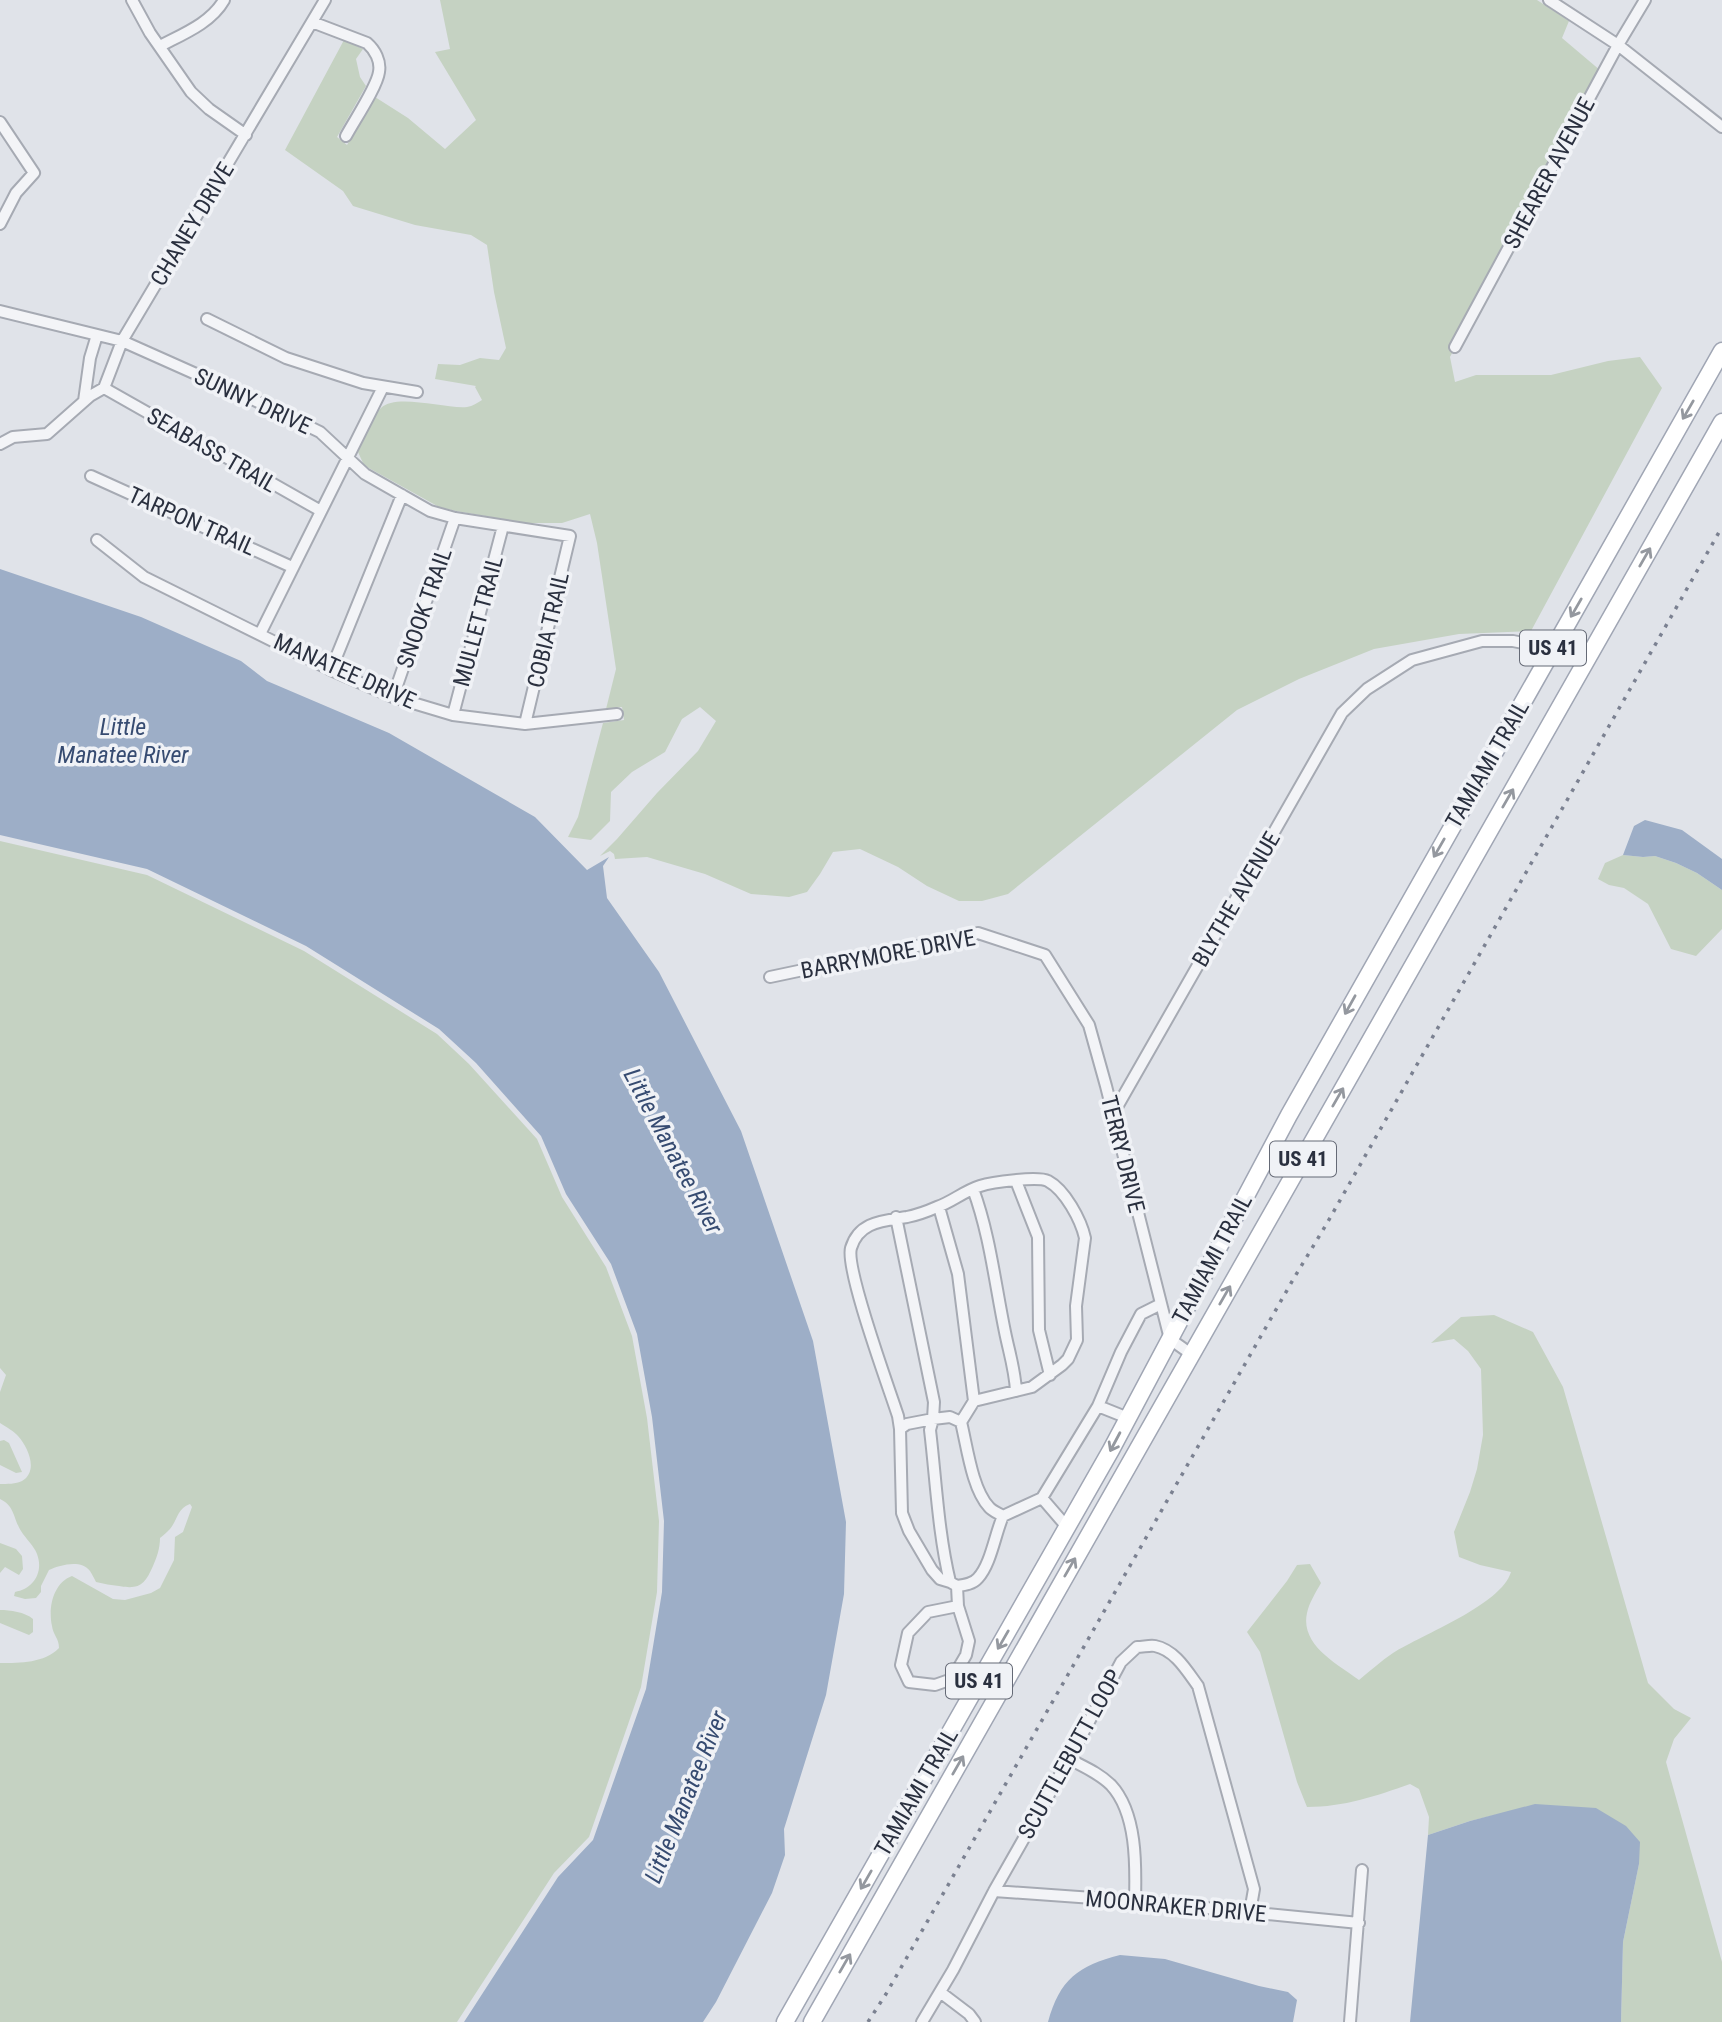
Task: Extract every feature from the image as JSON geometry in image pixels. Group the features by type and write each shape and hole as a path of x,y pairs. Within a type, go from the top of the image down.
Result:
{"main road":[{"name":"TAMIAMI TRAIL","path":"785,2022 1128,1418 1289,1115 1722,351"},
{"name":"TAMIAMI TRAIL","path":"812,2022 1722,422"}],"street":[{"path":"132,0 150,33 191,92 209,109 246,135"},
{"path":"160,46 207,20 218,12 224,0"},
{"name":"CHANEY DRIVE","path":"104,388 121,341 325,0"},
{"path":"1549,0 1618,45 1722,127"},
{"name":"SHEARER AVENUE","path":"1455,347 1645,0"},
{"path":"312,22 367,43 377,56 380,71 346,136"},
{"path":"0,122 34,173 16,193 0,224"},
{"name":"SUNNY DRIVE","path":"0,311 121,341 191,371 320,432 365,474 430,511 455,518 570,536"},
{"path":"207,318 286,358 363,383 416,392"},
{"path":"84,401 90,358 97,335"},
{"path":"260,634 383,387"},
{"path":"0,444 13,437 47,434 84,401 104,388"},
{"name":"SEABASS TRAIL","path":"104,388 321,511"},
{"name":"TARPON TRAIL","path":"91,476 292,567"},
{"path":"331,670 402,495"},
{"name":"SNOOK TRAIL","path":"393,697 455,518"},
{"name":"MULLET TRAIL","path":"453,715 503,526"},
{"name":"COBIA TRAIL","path":"526,724 570,536"},
{"name":"MANATEE DRIVE","path":"97,540 144,577 331,670 393,697 453,715 526,724 617,714"},
{"name":"BLYTHE AVENUE","path":"1113,1114 1342,713 1367,689 1412,660 1482,641 1513,641 1552,649"},
{"path":"1552,649 1586,661"},
{"name":"BARRYMORE DRIVE","path":"770,977 978,933 1045,955"},
{"name":"TERRY DRIVE","path":"1045,955 1089,1025 1170,1339"},
{"path":"974,1401 1031,1387 1068,1359 1077,1340 1077,1289 1084,1238 1071,1205 1049,1181 1016,1181 982,1185 939,1207 906,1217 878,1221 864,1228 858,1233 850,1251 850,1263 898,1416 902,1513 909,1531 932,1570 940,1579 954,1584 968,1585 978,1579 1003,1516 1042,1498 1098,1406 1141,1314 1161,1304"},
{"path":"1016,1181 1038,1237 1039,1330 1050,1375"},
{"path":"973,1189 994,1268 1015,1371 1016,1391"},
{"path":"939,1207 958,1275 974,1401 961,1422 981,1495 990,1509 1003,1516"},
{"path":"896,1217 933,1402 930,1430 944,1556 969,1641 952,1679 935,1685 909,1682 901,1665 908,1633 928,1612 958,1606"},
{"path":"1170,1339 1191,1354"},
{"path":"1098,1406 1128,1418"},
{"path":"900,1429 907,1424 933,1419 950,1418 961,1422"},
{"path":"1042,1498 1067,1527"},
{"name":"SCUTTLEBUTT LOOP","path":"922,2022 1121,1662 1137,1647 1156,1646 1172,1654 1198,1686 1254,1889 1250,1912"},
{"path":"1069,1759 1096,1772 1112,1786 1126,1809 1136,1863 1135,1901"},
{"path":"1350,2022 1362,1870"},
{"name":"MOONRAKER DRIVE","path":"994,1891 1135,1901 1359,1923"},
{"path":"841,1925 861,1936"},
{"path":"940,1992 970,2014 975,2022"}],"green space":[{"path":"440,0 1537,0 1569,21 1562,38 1601,71 1450,357 1455,382 1476,375 1551,375 1608,361 1640,357 1662,388 1531,631 1459,634 1374,649 1299,679 1237,710 1008,894 982,901 959,901 860,849 833,852 807,892 789,897 751,894 705,874 647,857 615,859 610,851 600,856 698,751 716,721 700,707 682,719 665,752 632,772 611,792 610,821 591,840 568,837 578,817 603,723 624,720 622,707 606,709 616,669 597,543 590,514 562,523 527,523 439,507 367,467 358,452 374,417 388,404 409,402 467,407 482,400 476,386 435,379 438,364 460,365 480,358 499,360 506,348 487,245 471,235 415,225 353,206 343,191 285,150 344,40 363,49 356,59 360,77 366,86 337,137 347,145 375,97 408,118 445,149 476,120 435,52 450,49"},
{"path":"0,841 147,875 304,951 437,1034 469,1064 537,1139 562,1197 606,1267 632,1336 647,1418 659,1521 657,1592 641,1687 589,1837 554,1873 457,2022 0,2022 0,1663 39,1659 59,1648 52,1626 53,1597 60,1584 72,1576 113,1599 125,1600 160,1588 174,1560 175,1537 183,1532 192,1507 190,1504 183,1509 170,1529 160,1538 154,1563 147,1577 137,1586 96,1582 86,1567 70,1564 49,1570 36,1598 14,1596 15,1592 32,1584 38,1574 39,1561 11,1509 0,1499 0,1484 22,1481 27,1477 31,1465 22,1441 0,1423 0,1392 6,1375 0,1368"},
{"path":"1623,855 1655,856 1676,863 1722,890 1722,929 1696,956 1671,949 1648,904 1624,888 1598,879 1605,863"},
{"path":"1494,1315 1533,1332 1563,1387 1648,1683 1674,1709 1691,1718 1674,1739 1666,1762 1722,1962 1722,2022 1621,2022 1623,1942 1639,1864 1499,1814 1428,1835 1429,1817 1419,1789 1410,1784 1347,1803 1307,1807 1297,1782 1260,1652 1247,1632 1297,1565 1310,1564 1321,1583 1307,1613 1309,1635 1322,1652 1359,1680 1393,1653 1477,1607 1504,1584 1511,1572 1459,1557 1454,1532 1477,1469 1483,1435 1481,1369 1468,1351 1454,1339 1431,1343 1461,1317"},
{"path":"0,1441 9,1443 22,1472 16,1473 0,1465"},
{"path":"0,1543 16,1549 22,1556 23,1569 19,1575 5,1567 0,1573"},
{"path":"0,1610 17,1612 33,1619 33,1632 29,1635 0,1623"}],"water":[{"name":"Little Manatee River","path":"0,569 141,617 241,661 267,681 389,733 535,817 587,870 609,857 603,866 607,898 659,972 741,1131 813,1341 846,1522 844,1594 826,1695 784,1829 785,1855 772,1893 703,2022 464,2022 558,1877 593,1840 646,1689 662,1592 664,1521 652,1417 637,1334 611,1264 566,1194 541,1136 476,1063 439,1029 306,946 147,869 0,835"},
{"path":"1645,820 1682,830 1722,859 1722,890 1676,863 1655,856 1623,855 1634,826"},
{"path":"1535,1804 1596,1808 1626,1826 1640,1842 1639,1864 1623,1942 1621,2022 1410,2022 1428,1835"},
{"path":"1120,1955 1165,1959 1288,1992 1297,2000 1293,2022 1048,2022 1058,1995 1073,1976 1093,1964"}],"railway":[{"path":"868,2022 1326,1225 1722,527"}]}
